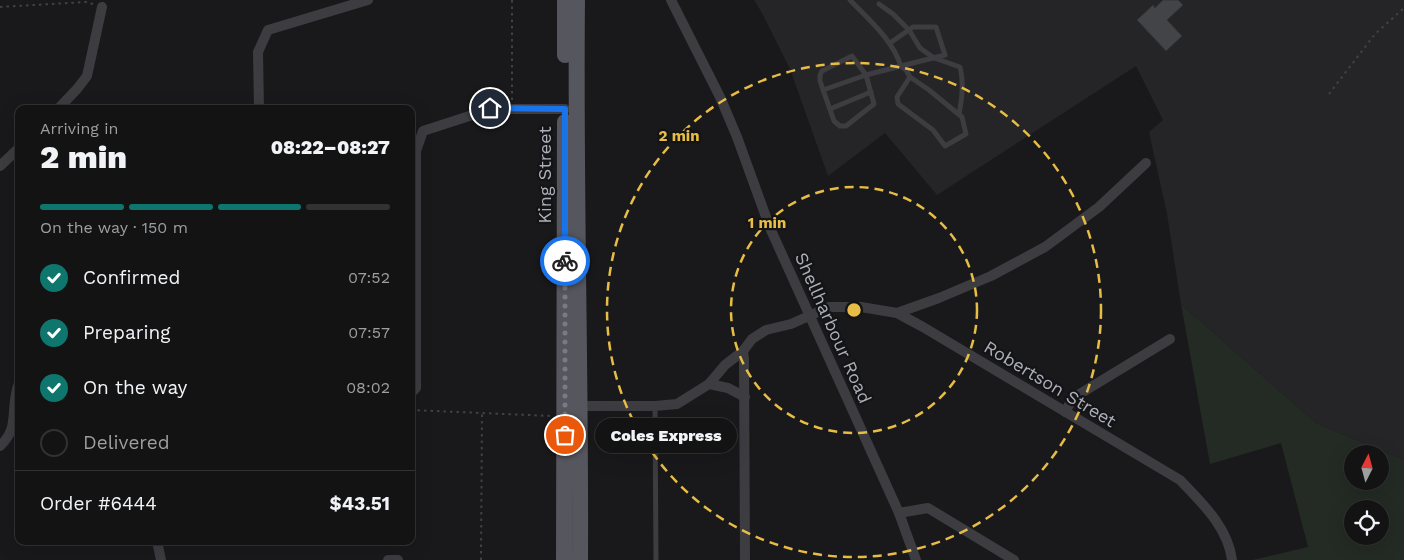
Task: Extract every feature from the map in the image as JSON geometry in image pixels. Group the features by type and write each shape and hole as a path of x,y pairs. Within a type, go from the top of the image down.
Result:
{"main road":[{"name":"King Street","path":"564,560 565,0"},
{"name":"King Street","path":"577,0 576,112 580,560"}],"street":[{"path":"259,105 258,52 268,30 368,0"},
{"name":"Shellharbour Road","path":"671,0 720,97 737,137 770,228 899,513 916,560"},
{"path":"62,105 87,76 102,7"},
{"path":"415,389 416,151 423,131 490,108 565,109"},
{"path":"0,166 15,152"},
{"path":"897,313 991,276 1045,247 1099,207 1146,163"},
{"name":"Robertson Street","path":"580,406 655,406 677,404 710,384 725,366 743,351 752,339 766,330 791,324 829,307 861,307 897,313 1180,480 1210,511 1231,547 1232,560"},
{"path":"1065,412 1073,398 1170,339"},
{"path":"743,351 745,397 745,560"},
{"path":"710,384 728,388 745,397"},
{"path":"0,446 8,439 13,428 15,394"},
{"path":"565,435 572,417 580,406"},
{"path":"899,513 928,508 1014,560"},
{"path":"158,545 161,560"},
{"path":"388,560 398,560"}],"lane":[{"path":"850,0 890,43 897,54 901,66 910,77 962,117 966,134 945,146 933,130 898,104 897,98 910,77"},
{"path":"879,4 893,14 909,30 920,48 934,58 960,67 962,88 959,114"},
{"path":"823,90 866,75 944,55 936,27 913,27 890,43"},
{"path":"852,56 866,75 874,104 846,126 840,126 834,121 823,90 820,81 822,71 852,56"},
{"path":"830,109 871,92"},
{"path":"655,406 656,560"}],"path":[{"path":"512,0 512,108"},
{"path":"0,7 86,2 102,7"},
{"path":"1329,94 1375,34 1404,8"},
{"path":"415,410 556,416"},
{"path":"481,560 482,414"}],"shaded area":[{"path":"754,0 1404,0 1404,460 1389,454 1389,445 1368,445 1316,423 1181,304 1167,214 1149,132 1163,120 1136,66 937,195 885,133 828,176 790,69"},
{"path":"1181,304 1316,423 1368,445 1344,445 1344,490 1389,490 1389,454 1404,460 1404,560 1253,560 1308,547 1281,443 1210,464"}],"building":[{"path":"1163,0 1178,0 1183,5 1167,20 1182,36 1166,51 1137,20 1153,5 1155,8"}],"way so far":[{"path":"565,261 565,435"}],"place":[{"name":"Coles Express","path":"565,435"}],"route":[{"path":"490,108 565,109 565,261"}]}
